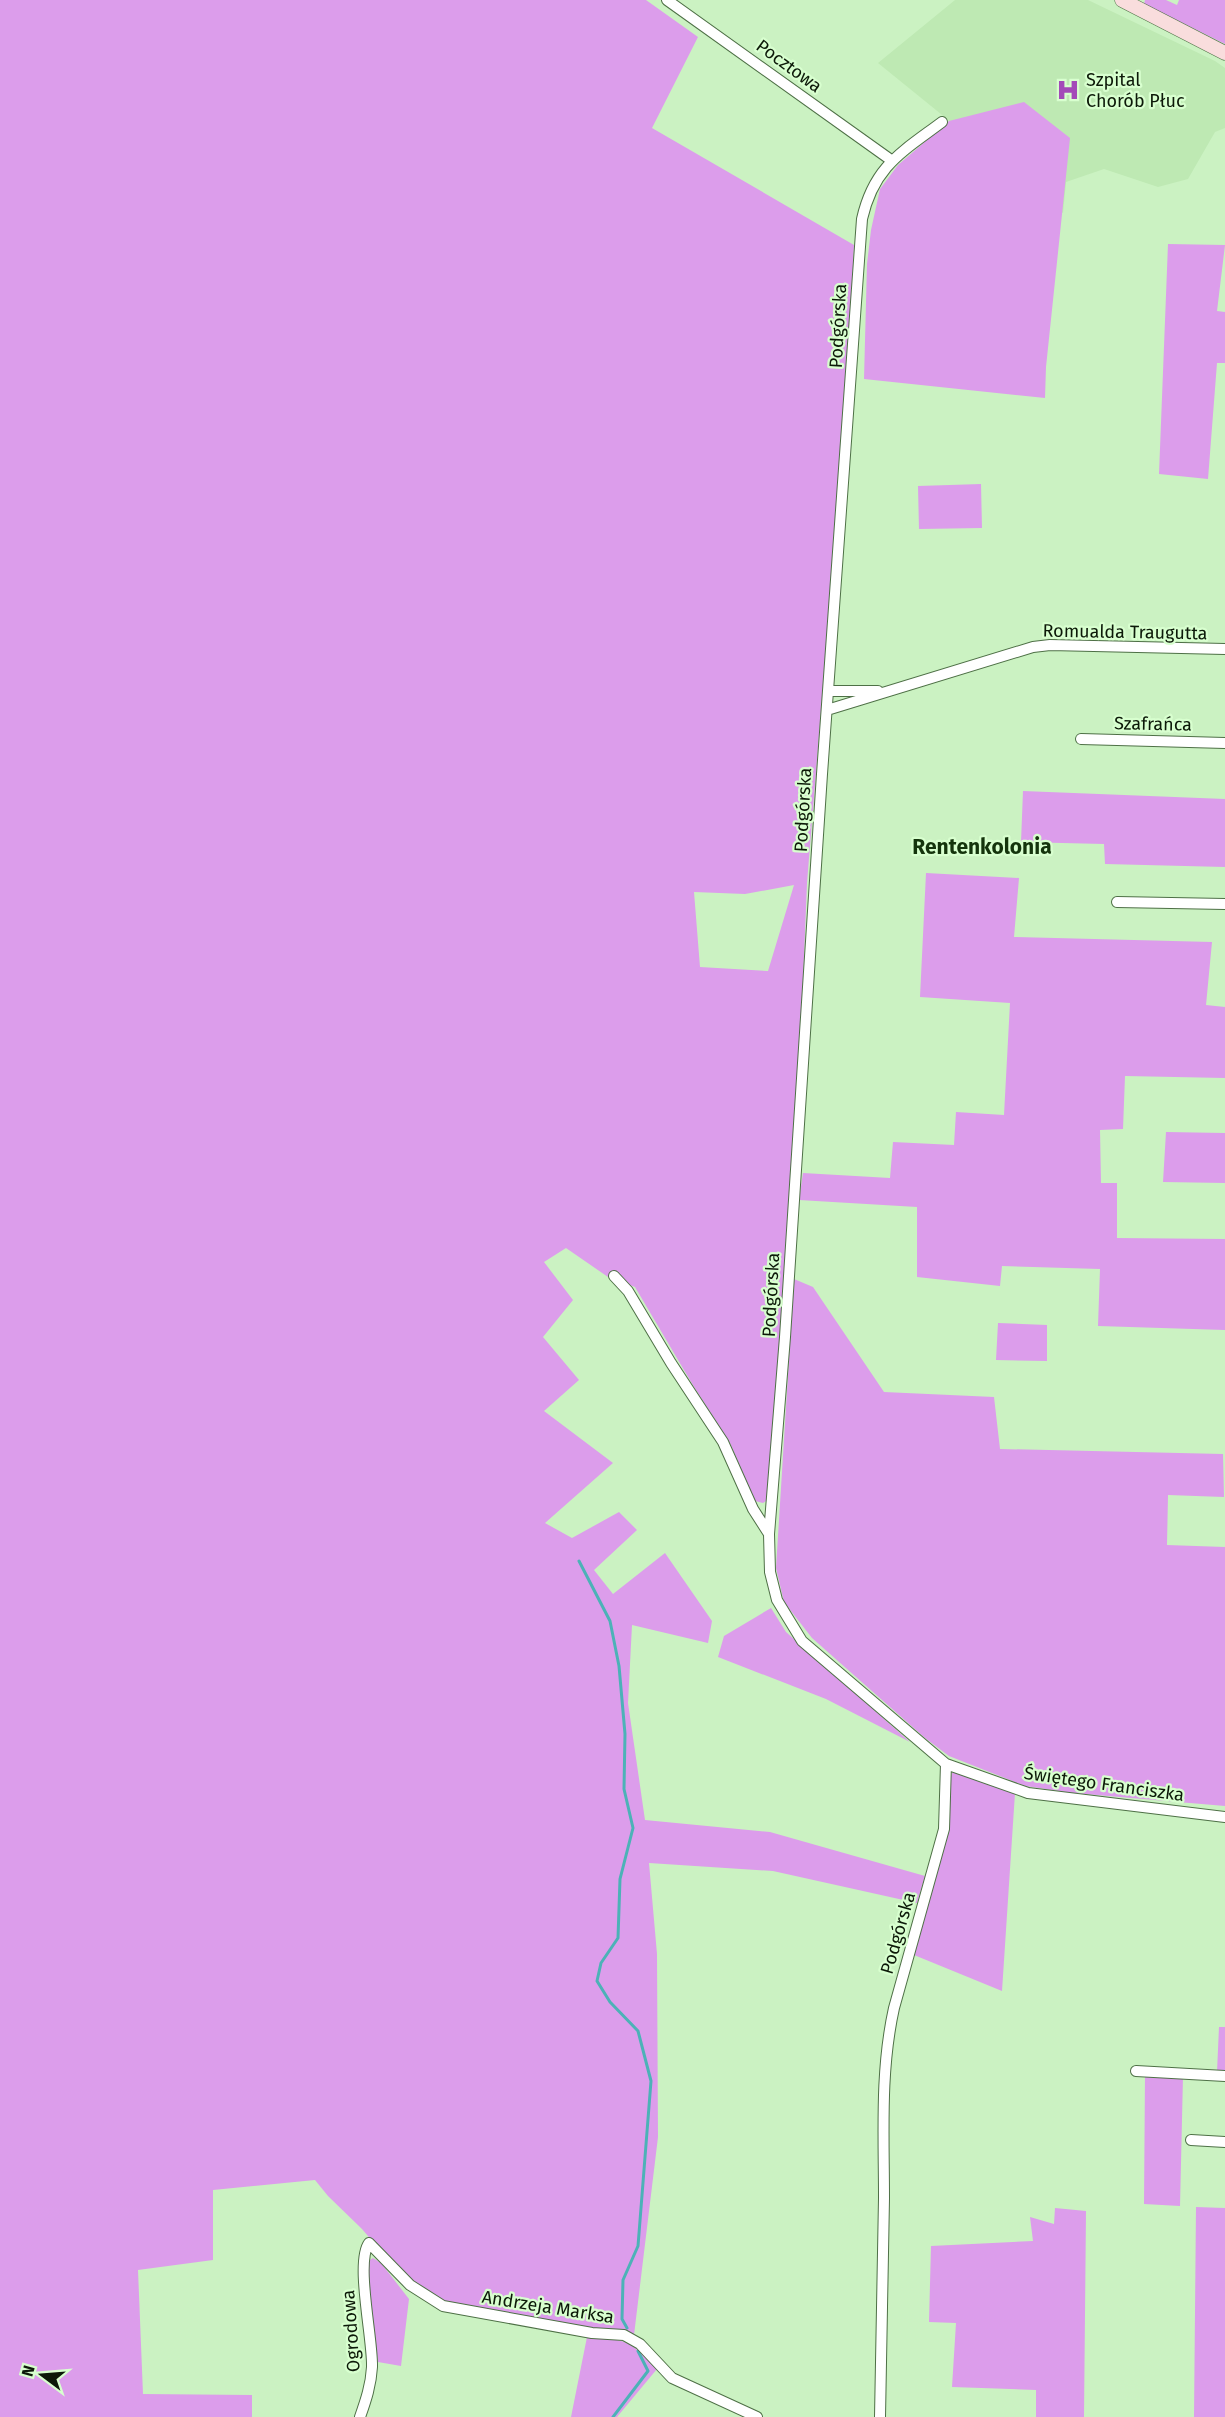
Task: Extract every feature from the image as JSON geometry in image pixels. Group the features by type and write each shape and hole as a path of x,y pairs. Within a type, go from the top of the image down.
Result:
{"main road":[{"path":"1122,0 1225,53"}],"street":[{"name":"Pocztowa","path":"667,0 891,160"},
{"name":"Podgórska","path":"880,2417 884,2241 884,2073 887,2038 944,1829 946,1764 802,1641 777,1600 768,1558 862,219 866,200 891,160 942,122"},
{"name":"Romualda Traugutta","path":"827,710 1033,647 1112,646 1225,649"},
{"name":"Romualda Traugutta","path":"828,691 887,691"},
{"name":"Szafrańca","path":"1081,739 1225,743"},
{"path":"1117,902 1225,904"},
{"path":"614,1276 628,1291 723,1443 753,1509 769,1534"},
{"name":"Świętego Franciszka","path":"946,1764 1028,1793 1225,1817"},
{"path":"1136,2071 1225,2076"},
{"path":"1191,2140 1225,2142"},
{"name":"Ogrodowa","path":"360,2417 368,2397 372,2366 362,2266 365,2248 369,2243"},
{"name":"Andrzeja Marksa","path":"369,2243 410,2285 443,2306 592,2332 624,2335 639,2344 672,2378 757,2417"}],"shaded area":[{"path":"0,0 646,0 698,37 652,128 854,245 848,377 807,883 800,1055 769,1499 763,1503 755,1501 730,1443 635,1287 608,1277 566,1248 544,1262 573,1300 543,1337 579,1380 544,1411 613,1463 545,1523 572,1538 619,1512 637,1530 594,1570 613,1594 665,1553 712,1621 708,1643 632,1625 628,1703 645,1820 770,1832 925,1876 917,1903 773,1871 649,1863 657,1954 658,2137 634,2335 441,2305 410,2285 362,2229 315,2180 213,2190 213,2260 138,2270 143,2394 252,2395 252,2417 0,2417","holes":["794,885 768,971 700,967 694,892 745,894"]},
{"name":"Szpital Chorób Płuc","path":"955,0 1088,0 1215,61 1225,68 1225,128 1215,132 1188,179 1158,187 1104,169 1066,182 1063,213 878,63"},
{"path":"1145,0 1166,0 1177,5 1179,0 1225,0 1225,44 1144,4"},
{"path":"1024,102 1070,138 1046,367 1045,398 864,379 867,264 871,230 880,189 898,165 949,121"},
{"path":"1168,244 1225,245 1217,311 1225,312 1225,363 1217,363 1208,479 1159,474"},
{"path":"981,484 982,528 919,529 918,486"},
{"path":"1023,791 1225,799 1225,867 1105,864 1104,844 1021,842"},
{"path":"926,873 1019,878 1014,937 1212,942 1206,1005 1225,1007 1225,1078 1125,1076 1123,1129 1100,1130 1101,1183 1117,1183 1117,1238 1225,1239 1225,1330 1098,1326 1100,1269 1002,1266 1000,1286 917,1277 917,1207 799,1200 803,1173 890,1178 893,1142 954,1145 956,1112 1004,1115 1010,1003 920,997"},
{"path":"1166,1132 1225,1133 1225,1183 1163,1182"},
{"path":"794,1279 813,1287 884,1392 994,1397 1000,1449 1223,1454 1224,1497 1168,1495 1167,1545 1225,1547 1225,1806 1073,1793 1025,1786 949,1756 925,1738 812,1638 784,1602 776,1568"},
{"path":"998,1323 1047,1325 1047,1361 996,1360"},
{"path":"771,1608 786,1632 910,1742 826,1699 718,1657 724,1636"},
{"path":"953,1771 1015,1793 1002,1991 914,1955 949,1781"},
{"path":"1219,2027 1225,2027 1225,2072 1217,2072"},
{"path":"1145,2075 1183,2076 1180,2206 1144,2204"},
{"path":"1196,2207 1225,2208 1225,2417 1194,2417"},
{"path":"1055,2208 1086,2211 1084,2417 1036,2417 1036,2390 952,2387 956,2323 929,2322 931,2246 1033,2241 1030,2217 1054,2224"},
{"path":"373,2258 381,2263 409,2299 401,2366 378,2362 367,2275 367,2262"},
{"path":"587,2337 611,2339 633,2346 657,2369 617,2417 571,2417"}],"waterway":[{"path":"579,1561 610,1621 619,1666 625,1734 624,1789 633,1828 620,1879 618,1938 601,1963 597,1981 610,2002 638,2031 651,2081 638,2246 623,2280 622,2319 627,2328"},
{"path":"613,2417 648,2371 638,2351"}],"place":[{"name":"Szpital Chorób Płuc","path":"1068,90"}],"district":[{"name":"Rentenkolonia","path":"982,847"}]}
